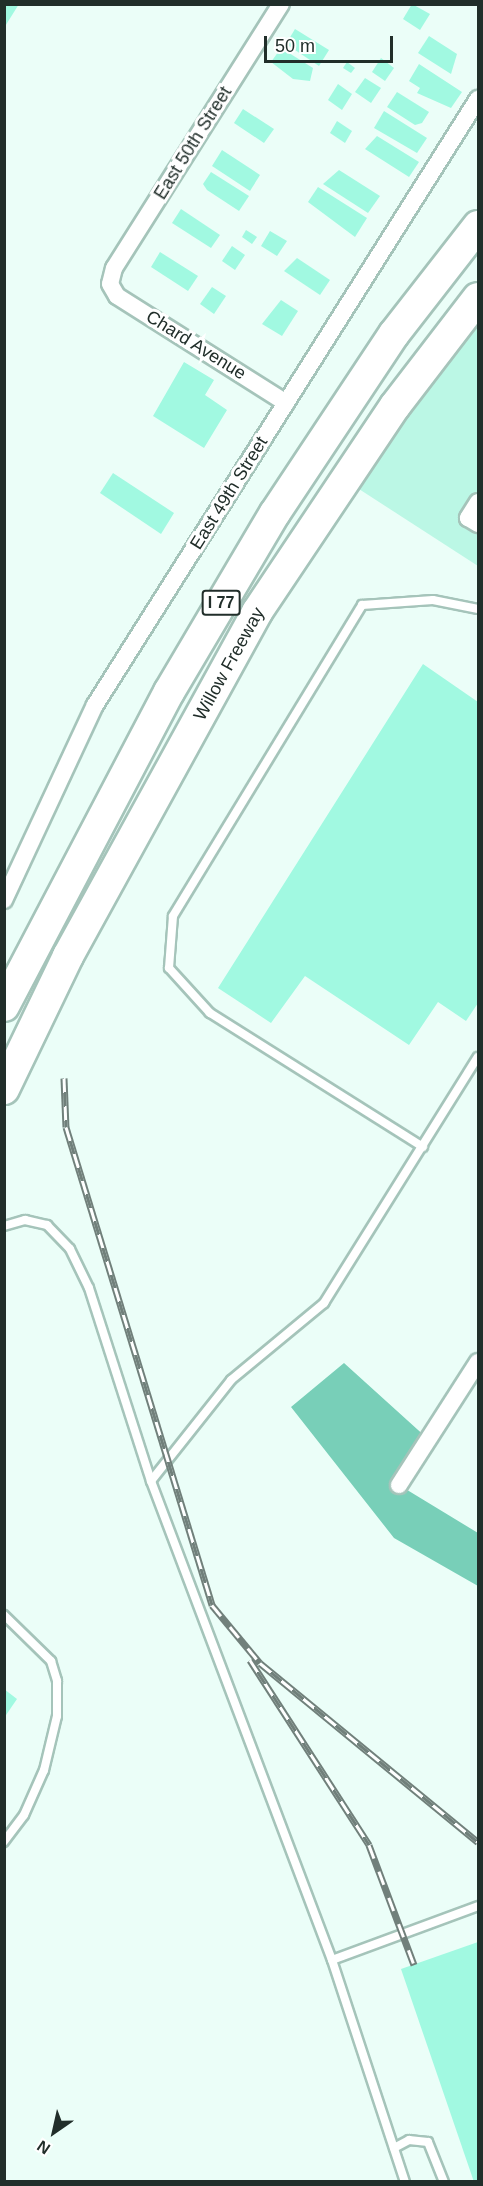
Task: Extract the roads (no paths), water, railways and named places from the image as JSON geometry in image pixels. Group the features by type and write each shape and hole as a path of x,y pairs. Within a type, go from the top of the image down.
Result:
{"highway":[{"name":"Willow Freeway","path":"4,1006 169,692 274,513 394,334 478,226"},
{"name":"Willow Freeway","path":"4,1089 68,956 257,612 395,406 474,306"}],"street":[{"name":"East 50th Street","path":"110,284 114,268 281,4"},
{"name":"East 49th Street","path":"4,900 95,705 478,99"},
{"name":"Chard Avenue","path":"110,284 117,296 286,403"},
{"path":"473,521 478,502"},
{"path":"399,1485 478,1362"}],"lane":[{"path":"423,1147 210,1013 169,968 173,916 362,605 433,600 478,609"},
{"path":"151,1480 231,1380 324,1304 478,1057"},
{"path":"4,1226 25,1220 47,1225 70,1249 89,1288 151,1480 332,1960 405,2181"},
{"path":"4,1615 51,1661 57,1681 57,1716 44,1770 24,1815 4,1842"},
{"path":"332,1960 478,1906"},
{"path":"394,2148 409,2140 428,2142 444,2181"}],"railway":[{"path":"64,1078 66,1127 212,1605 260,1663 478,1842"},
{"path":"250,1660 369,1845 414,1965"}]}
